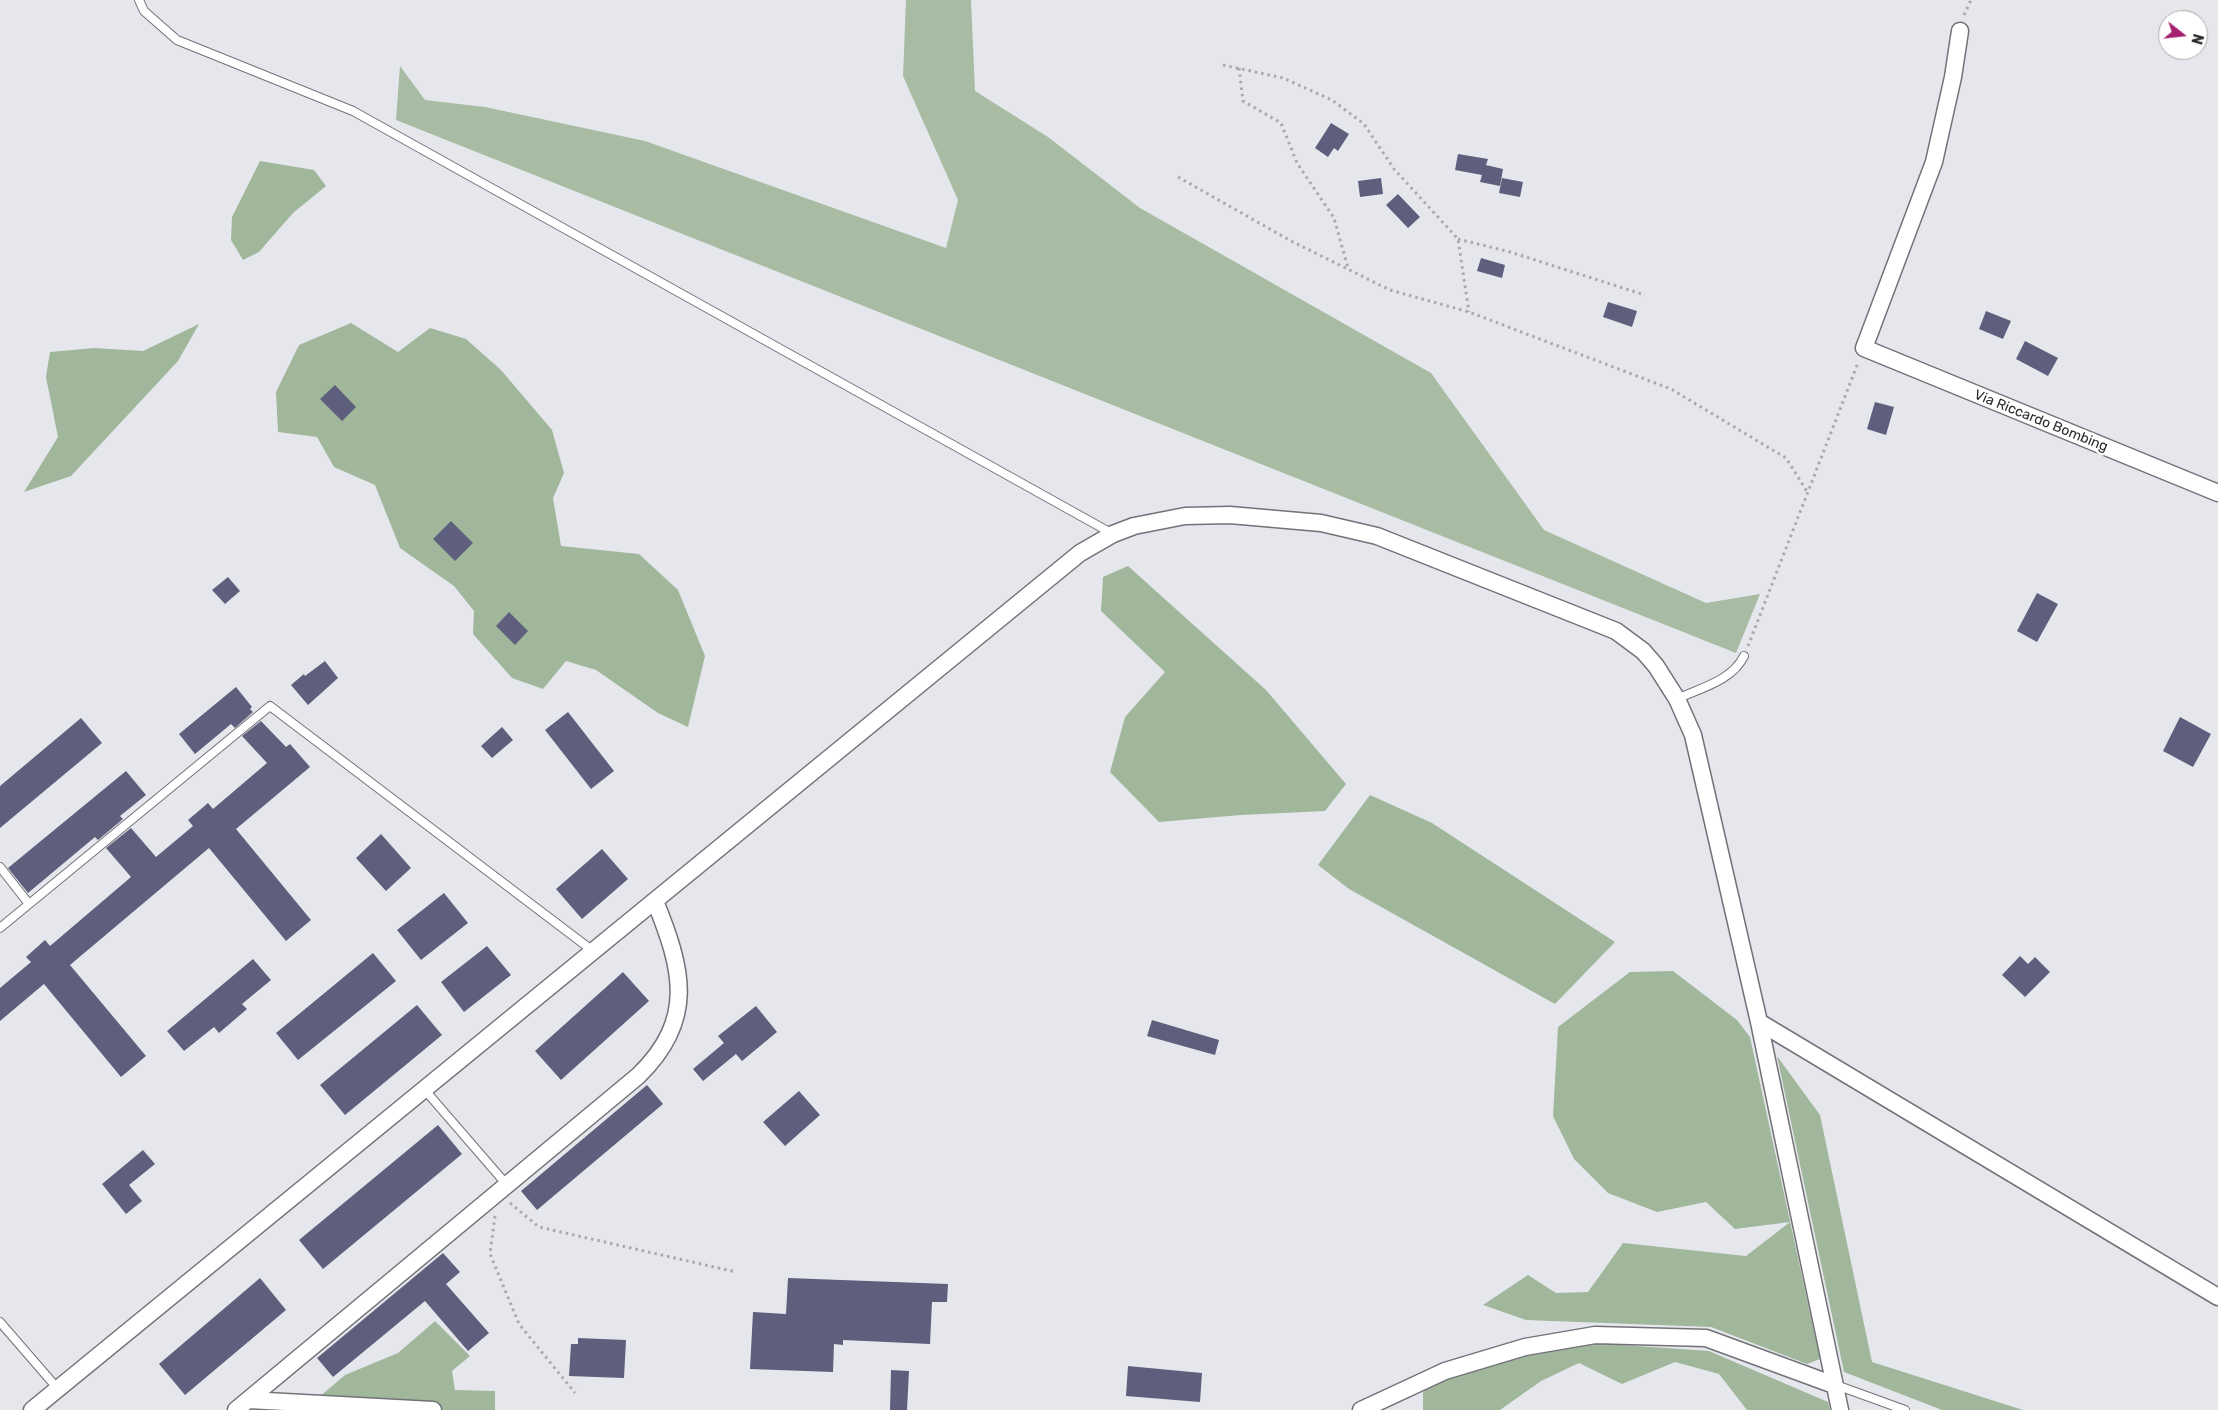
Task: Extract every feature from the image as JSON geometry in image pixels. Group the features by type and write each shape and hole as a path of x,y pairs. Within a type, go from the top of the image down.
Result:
{"street":[{"path":"1864,348 1934,162 1953,77 1960,30"},
{"name":"Via Riccardo Bombing","path":"1864,348 2218,493"},
{"path":"32,1410 1080,554 1112,534 1152,521 1185,516 1230,515 1321,523 1363,531 1616,631 1643,651 1667,682 1693,735 1759,1022 1840,1410"},
{"path":"242,1405 652,1063 664,1045 675,1018 680,990 674,950 655,901"},
{"path":"1759,1022 2218,1297"},
{"path":"1360,1410 1445,1370 1525,1347 1596,1335 1706,1338 1834,1384"},
{"path":"242,1405 433,1410"}],"lane":[{"path":"139,0 144,12 177,40 352,111 1112,534"},
{"path":"1677,699 1725,677 1734,671 1744,656"},
{"path":"0,928 270,706 593,952"},
{"path":"0,867 29,904"},
{"path":"424,1089 502,1189"},
{"path":"0,1322 58,1389"},
{"path":"1834,1384 1905,1410"}],"path":[{"path":"1222,65 1283,78 1332,100 1364,124 1394,169 1458,239 1510,252 1644,295"},
{"path":"1239,68 1243,101 1281,123 1297,163 1334,218 1348,269"},
{"path":"1178,177 1291,241 1390,290 1469,312 1671,389 1786,458 1808,493"},
{"path":"1458,239 1469,312"},
{"path":"1744,656 1864,348"},
{"path":"502,1189 539,1226 736,1272"},
{"path":"502,1189 490,1254 519,1324 575,1393"}],"green space":[{"path":"906,0 971,0 975,91 1048,137 1140,208 1431,373 1544,530 1706,603 1760,594 1736,653 396,120 400,66 425,100 485,107 645,141 946,248 958,200 903,76"},
{"path":"260,161 314,170 326,186 293,213 259,252 243,260 231,240 232,217"},
{"path":"351,323 398,352 430,328 466,339 501,370 552,430 564,473 553,498 561,546 639,554 678,590 705,656 688,727 658,713 596,670 566,661 543,689 512,678 473,634 474,611 454,586 400,548 375,485 334,467 317,437 278,432 276,392 299,345"},
{"path":"199,324 178,361 71,476 24,492 58,437 46,377 50,352 94,348 143,351"},
{"path":"1128,566 1266,690 1346,784 1325,811 1241,815 1159,822 1110,772 1125,717 1165,672 1101,611 1103,577"},
{"path":"1370,795 1432,823 1615,942 1555,1004 1349,889 1318,865"},
{"path":"1673,971 1737,1020 1750,1037 1820,1359 1807,1364 1711,1327 1526,1320 1483,1305 1528,1275 1556,1293 1588,1292 1623,1243 1746,1256 1790,1222 1735,1229 1706,1202 1657,1212 1608,1193 1574,1159 1553,1116 1558,1027 1630,972"},
{"path":"1777,1056 1820,1115 1872,1362 2023,1410 1942,1410 1844,1372"},
{"path":"435,1321 470,1356 452,1371 455,1390 495,1391 495,1410 304,1410 345,1375 398,1353"},
{"path":"1594,1343 1709,1351 1828,1402 1830,1410 1747,1410 1719,1374 1675,1362 1622,1384 1579,1363 1541,1381 1500,1410 1423,1410 1423,1392 1456,1367"}],"building":[{"path":"1331,123 1349,134 1338,151 1334,148 1328,157 1315,148"},
{"path":"1458,154 1488,159 1486,165 1503,169 1500,186 1480,182 1482,175 1455,170"},
{"path":"1381,178 1383,194 1360,197 1358,181"},
{"path":"1502,178 1523,182 1520,197 1499,193"},
{"path":"1398,194 1420,217 1408,228 1386,205"},
{"path":"1481,258 1505,265 1502,278 1477,271"},
{"path":"1608,302 1637,311 1632,327 1603,317"},
{"path":"1986,311 2011,321 2003,339 1979,329"},
{"path":"2025,341 2058,358 2048,376 2016,359"},
{"path":"335,385 356,407 342,421 320,399"},
{"path":"1875,402 1894,407 1886,435 1867,429"},
{"path":"451,521 473,543 455,561 433,539"},
{"path":"228,577 240,591 225,604 212,590"},
{"path":"2037,593 2058,604 2037,642 2017,631"},
{"path":"509,612 528,631 515,645 496,626"},
{"path":"325,661 338,678 308,705 291,685"},
{"path":"236,687 252,707 250,709 253,712 235,728 231,724 195,754 179,734"},
{"path":"568,712 614,771 591,789 545,730"},
{"path":"2180,717 2211,734 2193,767 2163,751"},
{"path":"81,718 102,743 0,828 0,786"},
{"path":"261,721 286,747 290,744 310,767 236,829 311,920 286,941 209,848 70,965 146,1056 121,1077 44,984 0,1021 0,988 31,962 26,957 45,940 50,946 131,877 106,848 131,828 156,857 193,826 188,820 208,803 213,809 267,763 242,736"},
{"path":"502,727 513,740 492,758 481,746"},
{"path":"126,771 146,795 120,816 123,819 98,840 95,837 28,893 8,868"},
{"path":"381,834 411,868 386,891 356,858"},
{"path":"602,849 628,879 582,919 556,889"},
{"path":"444,893 468,923 421,960 397,930"},
{"path":"487,946 511,975 464,1012 441,982"},
{"path":"373,953 396,981 298,1060 276,1033"},
{"path":"2020,956 2028,964 2035,957 2050,972 2025,997 2002,975"},
{"path":"253,959 271,980 242,1004 247,1009 219,1033 214,1027 184,1051 167,1031"},
{"path":"623,972 649,1001 561,1080 535,1051"},
{"path":"417,1005 442,1035 345,1115 320,1085"},
{"path":"756,1006 777,1032 742,1061 736,1054 703,1081 693,1069 724,1043 718,1036"},
{"path":"1152,1020 1219,1040 1215,1055 1147,1036"},
{"path":"647,1085 663,1104 537,1210 521,1191"},
{"path":"799,1091 820,1115 785,1146 763,1122"},
{"path":"438,1125 462,1154 323,1269 299,1240"},
{"path":"143,1150 155,1164 129,1185 142,1201 126,1214 102,1184"},
{"path":"443,1253 460,1272 446,1284 489,1333 468,1351 425,1301 333,1377 317,1358"},
{"path":"260,1278 286,1310 185,1395 159,1364"},
{"path":"788,1278 948,1284 947,1302 932,1302 930,1344 843,1340 843,1345 834,1344 833,1372 750,1369 753,1312 786,1314"},
{"path":"578,1338 626,1340 624,1378 569,1376 571,1344 578,1344"},
{"path":"1128,1366 1202,1373 1200,1402 1126,1396"},
{"path":"891,1370 909,1371 907,1410 890,1410"}]}
